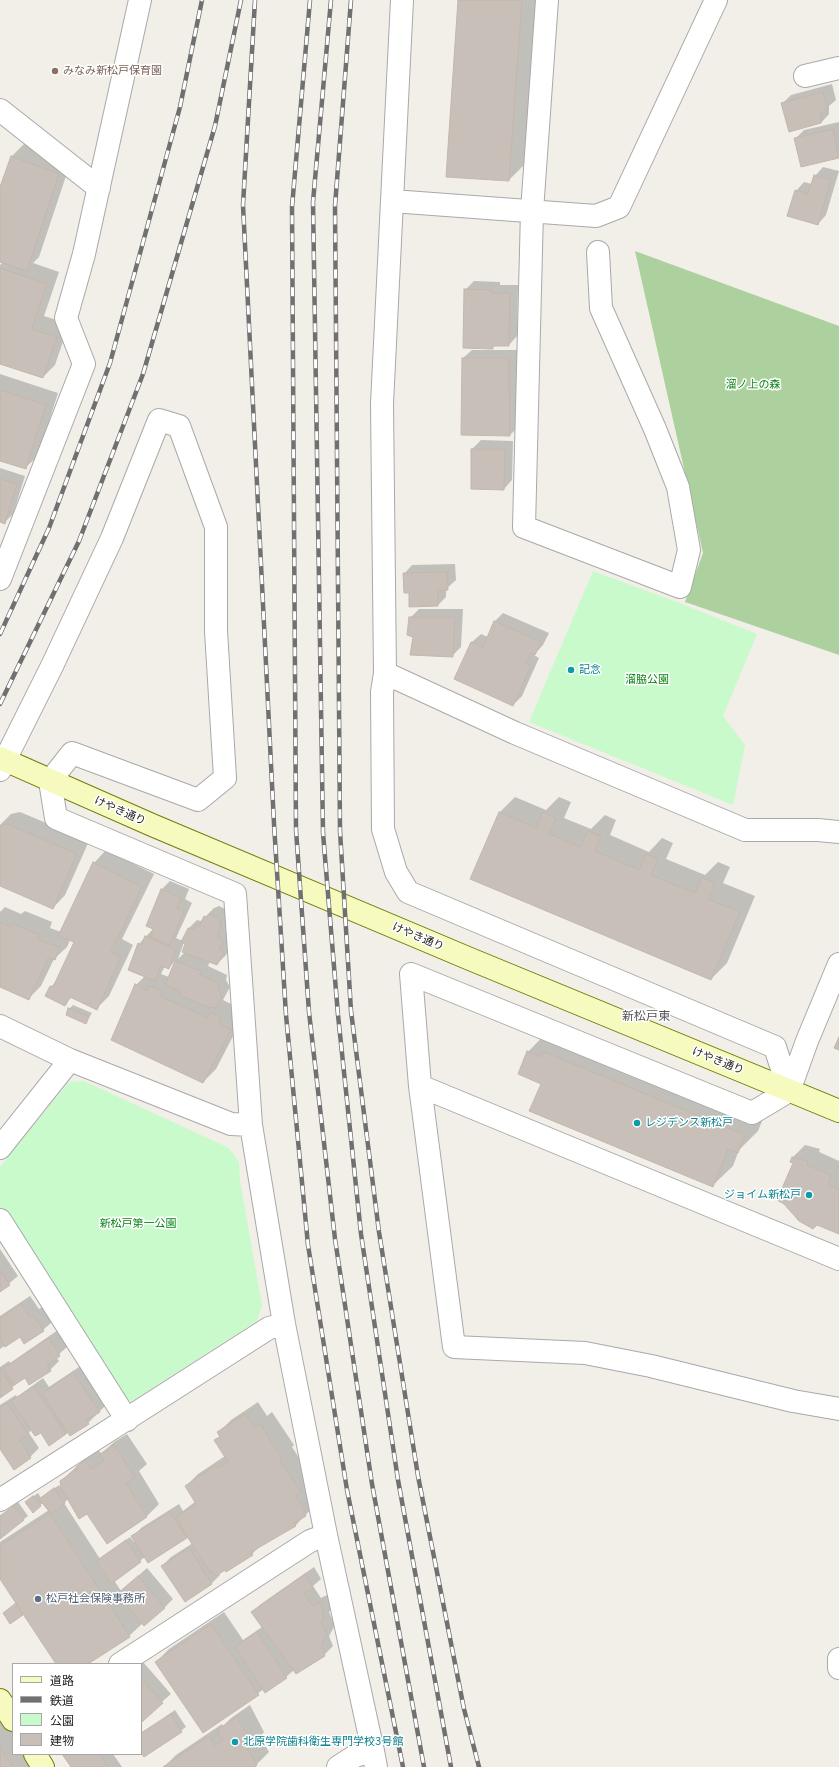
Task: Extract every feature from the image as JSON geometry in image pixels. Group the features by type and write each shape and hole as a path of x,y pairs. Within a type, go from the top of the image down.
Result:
{"street":[{"path":"0,579 5,552 84,364 66,318 84,254 140,0"},
{"path":"402,0 382,404 385,673 382,692 383,829 396,872 408,892 775,1047 789,1090"},
{"path":"547,0 532,211 524,527 680,587 689,550 678,487 655,429 600,308 598,252"},
{"path":"392,201 596,216 619,207 716,0"},
{"path":"805,76 839,68"},
{"path":"0,110 99,188"},
{"path":"2,763 112,538 159,420 180,426 216,527 216,631 225,778 198,800 72,753 50,781 56,818 235,894 251,1125 284,1324 326,1536 374,1759 355,1756 338,1767"},
{"path":"385,673 515,733 745,830 818,830 839,832"},
{"name":"けやき通り","path":"2,763 50,781 463,956 839,1111"},
{"path":"839,964 807,1041 789,1090 752,1113 411,974 420,1086 454,1347 584,1353 651,1366 793,1401 839,1409"},
{"path":"0,1026 70,1060 231,1124 251,1125"},
{"path":"0,1148 70,1060"},
{"path":"420,1086 839,1259"},
{"path":"0,1220 127,1420"},
{"path":"0,1500 269,1328 284,1324"},
{"path":"122,1663 310,1541 326,1536"},
{"path":"839,1659 839,1668"},
{"path":"0,1700 12,1718"},
{"path":"36,1755 43,1767"}],"green space":[{"name":"溜ノ上の森","path":"635,251 839,326 839,655 685,602 703,553"},
{"name":"溜脇公園","path":"593,571 757,634 723,716 745,745 733,805 529,722"},
{"name":"新松戸第一公園","path":"84,1081 229,1148 239,1162 240,1181 262,1305 257,1321 132,1401 121,1398 0,1209 0,1167 69,1082"}],"building":[{"path":"458,0 522,0 509,181 446,177"},
{"path":"823,92 828,109 821,113 821,123 789,132 781,103"},
{"path":"833,129 839,158 801,167 794,138"},
{"path":"11,156 59,174 27,271 0,262 0,187"},
{"path":"814,175 831,180 818,225 787,216 795,190 808,194"},
{"path":"0,268 47,284 32,329 57,337 43,378 0,364"},
{"path":"464,289 492,290 492,293 510,293 509,346 493,346 493,349 463,348"},
{"path":"462,358 509,358 510,436 461,435"},
{"path":"0,390 46,405 26,469 0,461"},
{"path":"471,449 505,449 504,490 471,489"},
{"path":"0,479 17,484 5,524 0,522"},
{"path":"447,572 448,590 438,591 438,606 409,607 409,593 404,593 403,573"},
{"path":"409,617 455,617 453,657 410,655 413,637 407,635"},
{"path":"494,621 541,642 535,655 531,653 526,664 531,666 513,706 454,679 471,642 483,647"},
{"path":"499,812 536,828 543,812 556,818 549,834 581,847 588,831 601,836 595,851 639,870 646,854 658,859 651,875 695,893 702,877 715,883 708,899 740,912 711,980 470,879"},
{"path":"7,824 77,854 53,909 0,886 0,826"},
{"path":"93,862 142,887 111,952 121,957 97,1010 70,997 65,1006 45,996 50,986 53,987 74,942 58,936"},
{"path":"161,889 181,898 177,908 184,911 170,945 150,937 153,929 146,926"},
{"path":"210,914 221,919 219,923 222,923 217,938 224,941 219,950 224,952 217,965 182,952 185,944 181,942 188,928 194,929 196,925 199,927 204,916 207,917"},
{"path":"0,922 10,927 11,923 40,935 38,940 60,947 55,960 48,958 29,1000 0,987"},
{"path":"145,936 176,950 169,969 161,966 155,981 128,970 138,943 141,945"},
{"path":"175,961 201,971 200,975 219,983 218,989 222,996 216,1008 208,1007 179,995 181,991 165,985"},
{"path":"135,984 147,991 149,986 162,991 160,996 208,1018 210,1012 221,1018 220,1024 231,1030 203,1083 111,1040"},
{"path":"68,1008 89,1017 86,1024 66,1015"},
{"path":"839,1037 839,1050 834,1048"},
{"name":"レジデンス新松戸","path":"527,1051 542,1057 542,1051 745,1135 738,1153 728,1149 713,1187 529,1111 541,1084 518,1074"},
{"name":"ジョイム新松戸","path":"792,1157 808,1161 807,1165 831,1175 828,1185 839,1189 839,1234 817,1225 813,1229 799,1221 784,1204 777,1200 793,1163 790,1162"},
{"path":"0,1270 10,1285 0,1292"},
{"path":"21,1304 30,1317 33,1315 44,1331 24,1344 20,1337 5,1347 0,1339 0,1318"},
{"path":"49,1338 60,1356 47,1365 51,1371 29,1385 25,1378 14,1385 4,1368"},
{"path":"0,1369 13,1389 0,1398"},
{"path":"73,1372 100,1412 86,1420 89,1424 70,1436 42,1393"},
{"path":"34,1386 66,1434 49,1446 41,1433 35,1436 11,1401"},
{"path":"7,1403 28,1435 20,1440 31,1458 14,1470 0,1449 0,1407"},
{"path":"245,1414 255,1427 260,1424 282,1458 280,1461 301,1492 295,1496 305,1511 303,1512 306,1516 294,1523 296,1526 251,1552 253,1555 226,1572 225,1570 216,1576 212,1571 210,1572 176,1517 196,1504 185,1486 216,1465 218,1468 228,1462 214,1440 220,1437 217,1432"},
{"path":"114,1445 135,1477 126,1483 147,1517 107,1544 87,1514 79,1519 61,1488 60,1481 77,1469 76,1467 85,1460 91,1469 104,1461 100,1454"},
{"path":"54,1488 65,1503 51,1514 39,1499"},
{"path":"33,1496 41,1506 33,1513 25,1502"},
{"path":"14,1506 24,1520 0,1539 0,1516"},
{"path":"170,1512 187,1538 148,1563 131,1536"},
{"path":"50,1513 130,1637 90,1663 55,1663 0,1579 0,1546"},
{"path":"126,1540 141,1562 111,1584 96,1561"},
{"path":"189,1548 212,1584 185,1602 161,1566"},
{"path":"305,1574 313,1588 304,1594 312,1606 321,1601 324,1618 321,1621 327,1634 321,1645 325,1656 296,1674 251,1612"},
{"path":"138,1576 165,1608 144,1626 117,1594"},
{"path":"16,1603 23,1615 10,1624 3,1613"},
{"path":"211,1624 259,1695 203,1733 155,1662"},
{"path":"257,1632 287,1678 265,1693 235,1647"},
{"path":"142,1679 163,1703 142,1722"},
{"path":"171,1714 182,1732 144,1757 142,1754 142,1732"},
{"name":"北原学院歯科衛生専門学校3号館","path":"237,1717 253,1745 247,1749 257,1765 255,1767 163,1767 209,1736 215,1746 223,1740 217,1730"},
{"path":"0,1747 13,1767 0,1767"},
{"path":"63,1755 101,1755 108,1767 71,1767"}],"railway":[{"path":"0,634 49,528 110,363 180,107 202,0"},
{"path":"0,704 79,541 143,374 215,126 241,0"},
{"path":"255,0 243,205 274,824 286,1015 308,1245 347,1490 403,1767"},
{"path":"310,0 292,207 296,830 309,1012 335,1239 372,1484 424,1767"},
{"path":"331,0 313,202 323,833 338,1015 361,1234 398,1480 451,1767"},
{"path":"351,0 335,206 340,831 351,1011 379,1232 418,1476 464,1709 479,1767"}],"place":[{"name":"みなみ新松戸保育園","path":"55,71"},
{"name":"記念","path":"571,670"},
{"name":"レジデンス新松戸","path":"637,1123"},
{"name":"ジョイム新松戸","path":"809,1195"},
{"name":"松戸社会保険事務所","path":"38,1599"},
{"name":"北原学院歯科衛生専門学校3号館","path":"235,1742"}],"district":[{"name":"新松戸東","path":"646,1017"}]}
